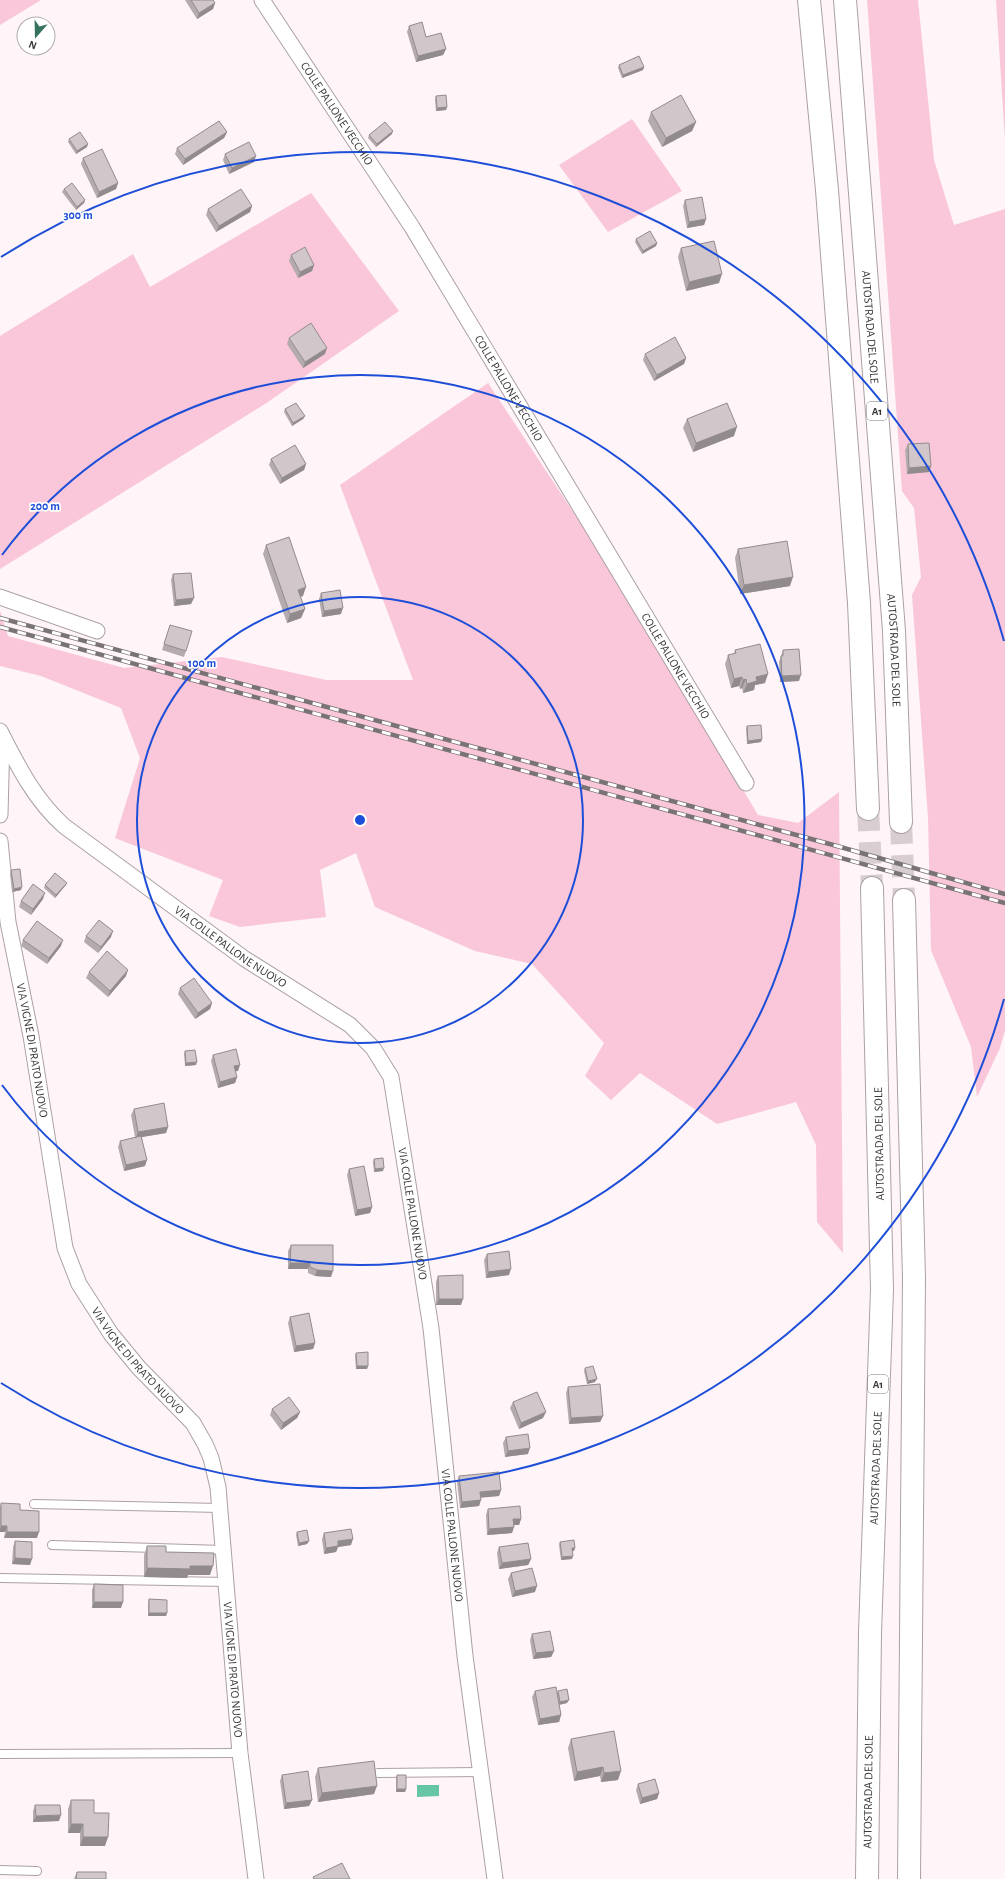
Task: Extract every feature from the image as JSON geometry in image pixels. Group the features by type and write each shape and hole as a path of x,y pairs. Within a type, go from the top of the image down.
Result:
{"highway":[{"path":"809,0 827,190 859,603 868,809"},
{"name":"AUTOSTRADA DEL SOLE","path":"845,0 894,631 901,822"},
{"name":"AUTOSTRADA DEL SOLE","path":"867,1879 870,1633 882,1288 872,888"},
{"path":"904,900 914,1278 909,1879"}],"street":[{"name":"COLLE PALLONE VECCHIO","path":"262,0 412,227 746,783"},
{"path":"0,597 97,631"},
{"path":"0,815 1,733"},
{"name":"VIA COLLE PALLONE NUOVO","path":"1,733 34,794 43,806 64,826 246,959 350,1025 373,1048 391,1077 431,1328 465,1656 494,1879"},
{"name":"VIA VIGNE DI PRATO NUOVO","path":"0,841 8,922 31,1036 65,1248 69,1260 79,1284 111,1334 139,1368 193,1423 205,1444 215,1471 227,1582 240,1754 256,1879"}],"lane":[{"path":"34,1504 220,1508"},
{"path":"52,1545 224,1550"},
{"path":"0,1578 227,1582"},
{"path":"0,1754 240,1754"},
{"path":"378,1773 480,1772"},
{"path":"0,1870 36,1871"}],"shaded area":[{"path":"0,0 41,0 0,25"},
{"path":"867,0 918,0 934,160 954,225 1005,209 1005,1030 1000,1048 977,1097 971,1047 931,950 928,818 912,595 921,577 914,508 902,491"},
{"path":"996,0 1005,0 1005,140"},
{"path":"632,119 682,191 608,232 559,165"},
{"path":"311,193 399,311 265,404 0,569 0,336 133,254 150,287"},
{"path":"488,383 626,592 758,815 798,823 839,792 843,1253 817,1222 816,1145 796,1102 717,1124 640,1073 611,1100 585,1076 604,1043 532,964 475,951 375,907 356,853 320,870 326,917 240,927 209,916 223,880 115,838 140,758 121,708 41,676 0,666 0,611 8,636 124,668 222,657 326,680 413,680 340,485"},
{"path":"417,1785 439,1785 439,1796 417,1797"}],"building":[{"path":"191,0 213,0 215,3 199,13"},
{"path":"422,22 426,37 441,33 446,49 418,56 409,26"},
{"path":"639,56 644,67 623,75 619,65"},
{"path":"446,95 447,107 437,108 436,96"},
{"path":"681,95 696,122 666,138 651,112"},
{"path":"219,121 227,132 185,159 177,148"},
{"path":"385,122 393,131 377,144 369,135"},
{"path":"80,132 88,144 77,151 69,139"},
{"path":"249,142 256,156 232,168 225,154"},
{"path":"102,149 118,183 99,192 83,158"},
{"path":"72,183 85,200 77,207 64,189"},
{"path":"241,189 252,206 219,226 208,209"},
{"path":"702,197 706,219 689,222 685,200"},
{"path":"650,231 657,243 643,251 636,239"},
{"path":"714,241 722,274 689,282 681,248"},
{"path":"305,247 314,265 300,272 291,255"},
{"path":"311,323 327,348 305,362 289,338"},
{"path":"675,337 686,358 657,375 645,354"},
{"path":"296,403 305,416 293,423 285,409"},
{"path":"727,403 737,427 696,443 687,419"},
{"path":"929,443 931,466 909,468 908,444"},
{"path":"295,445 306,464 282,478 271,459"},
{"path":"289,537 306,587 298,590 305,609 290,614 266,545"},
{"path":"787,541 793,577 744,585 738,549"},
{"path":"191,573 194,598 176,600 173,574"},
{"path":"340,590 343,608 324,611 321,593"},
{"path":"170,625 192,631 186,651 164,644"},
{"path":"760,644 768,674 756,677 757,681 747,684 746,679 743,680 742,677 734,679 728,655 736,653 735,650"},
{"path":"799,649 801,675 782,676 781,656 783,656 783,650"},
{"path":"761,725 762,739 748,741 747,726"},
{"path":"20,869 22,887 14,889 11,870"},
{"path":"55,873 67,883 56,895 45,885"},
{"path":"33,884 45,893 33,909 21,901"},
{"path":"99,920 113,931 101,947 86,936"},
{"path":"37,921 63,940 49,958 23,940"},
{"path":"107,951 128,970 110,991 89,972"},
{"path":"194,978 212,1003 198,1013 180,988"},
{"path":"236,1049 240,1065 234,1066 237,1077 220,1082 213,1055"},
{"path":"195,1050 197,1062 186,1063 185,1051"},
{"path":"164,1103 168,1127 138,1132 134,1109"},
{"path":"141,1136 147,1160 126,1165 120,1141"},
{"path":"383,1158 384,1168 375,1169 374,1159"},
{"path":"364,1166 372,1207 357,1210 349,1169"},
{"path":"291,1245 333,1245 333,1271 317,1270 310,1267 310,1263 290,1263"},
{"path":"509,1251 511,1269 488,1272 487,1254"},
{"path":"463,1275 463,1299 439,1299 438,1276"},
{"path":"309,1313 315,1343 296,1346 290,1317"},
{"path":"368,1352 368,1366 357,1366 356,1353"},
{"path":"593,1366 597,1379 588,1381 585,1368"},
{"path":"600,1384 603,1416 571,1418 568,1387"},
{"path":"537,1392 546,1412 521,1423 513,1402"},
{"path":"289,1397 300,1412 283,1423 272,1409"},
{"path":"528,1434 530,1448 508,1451 506,1437"},
{"path":"499,1472 501,1490 480,1492 481,1500 462,1502 459,1476"},
{"path":"1,1503 20,1504 20,1510 39,1511 39,1532 7,1532 7,1526 1,1526"},
{"path":"520,1506 521,1519 513,1519 514,1527 489,1529 488,1509"},
{"path":"351,1529 353,1539 338,1541 338,1546 326,1548 324,1533"},
{"path":"307,1530 309,1541 299,1543 297,1532"},
{"path":"574,1540 575,1548 572,1548 573,1556 562,1557 560,1542"},
{"path":"15,1541 32,1542 32,1559 15,1558"},
{"path":"528,1543 531,1559 502,1563 499,1547"},
{"path":"147,1546 166,1546 166,1552 214,1553 213,1566 190,1566 190,1569 147,1568"},
{"path":"532,1568 537,1586 515,1591 511,1573"},
{"path":"94,1584 123,1585 123,1602 94,1602"},
{"path":"149,1599 167,1600 167,1613 149,1613"},
{"path":"550,1631 554,1651 536,1653 532,1634"},
{"path":"556,1687 561,1715 540,1719 535,1691"},
{"path":"567,1689 569,1700 560,1702 558,1691"},
{"path":"614,1731 621,1771 604,1773 603,1767 577,1772 571,1739"},
{"path":"374,1761 377,1786 322,1793 318,1768"},
{"path":"308,1771 312,1800 286,1803 282,1775"},
{"path":"397,1775 406,1775 406,1789 397,1789"},
{"path":"655,1779 659,1793 642,1798 638,1784"},
{"path":"71,1800 94,1800 94,1813 109,1813 108,1837 83,1837 83,1824 71,1824"},
{"path":"35,1805 60,1805 61,1815 36,1816"},
{"path":"342,1863 350,1879 314,1879 313,1877"},
{"path":"77,1872 106,1872 106,1879 76,1879"}],"tunnel":[{"path":"868,809 872,888"},
{"path":"901,822 904,900"}],"railway":[{"path":"0,618 837,846 1005,894"},
{"path":"0,627 1005,903"}]}
